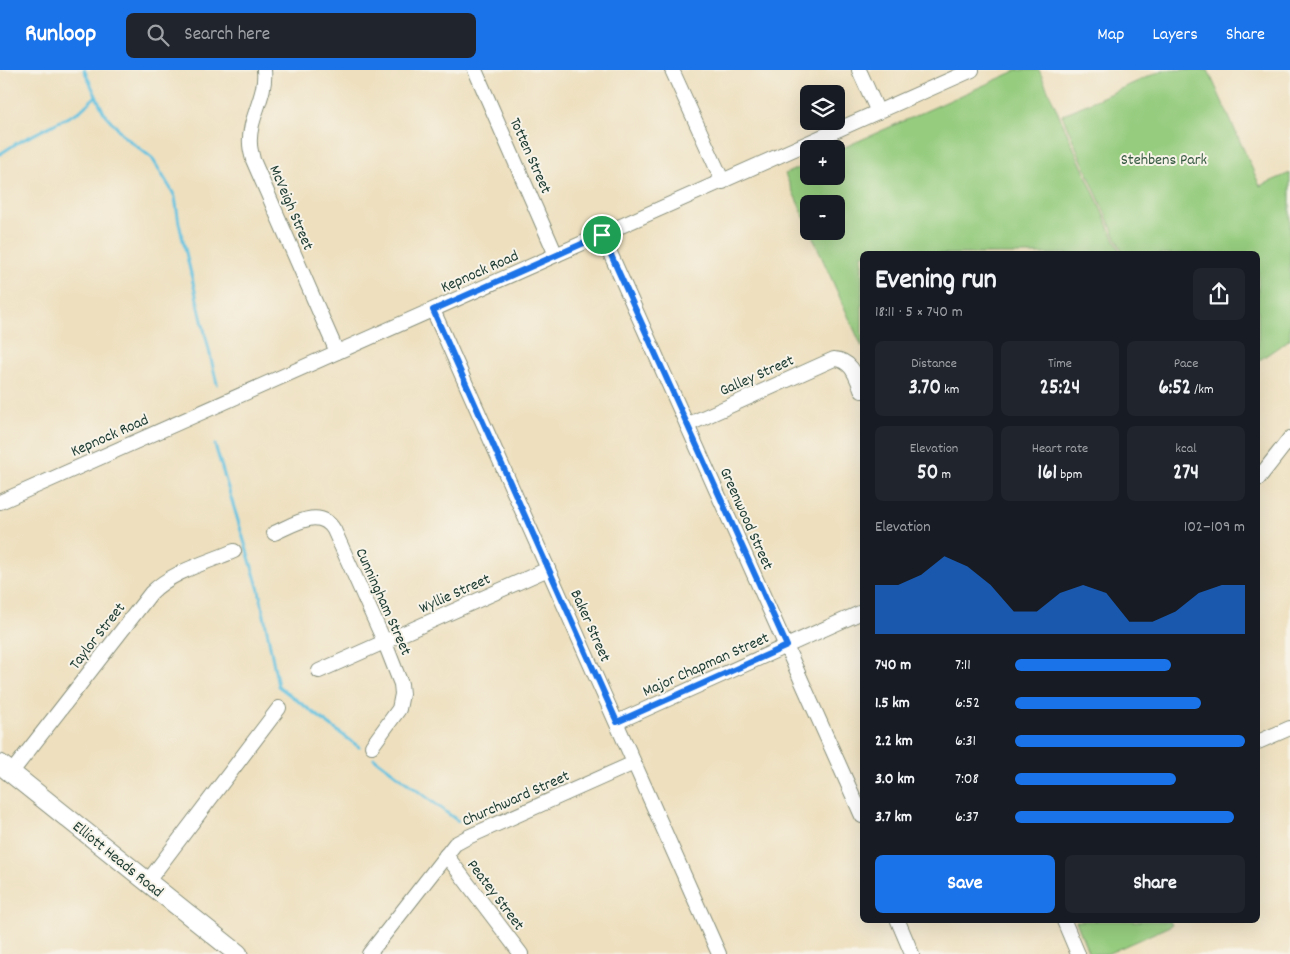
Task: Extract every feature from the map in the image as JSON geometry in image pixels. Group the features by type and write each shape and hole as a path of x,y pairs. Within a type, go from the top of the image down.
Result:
{"street":[{"name":"McVeigh Street","path":"264,70 262,91 251,130 250,144 253,160 337,352"},
{"name":"Totten Street","path":"475,70 556,255"},
{"path":"672,70 723,182"},
{"path":"859,70 878,112"},
{"name":"Kepnock Road","path":"0,502 972,70"},
{"name":"Greenwood Street","path":"602,235 860,811"},
{"name":"Baker Street","path":"433,310 720,954"},
{"name":"Galley Street","path":"687,425 834,359 840,360 851,367 860,387"},
{"path":"1260,477 1290,438"},
{"name":"Cunningham Street","path":"274,533 322,514 334,530 407,694 399,709 372,746"},
{"name":"Taylor Street","path":"6,768 160,584 172,576 234,551"},
{"name":"Wyllie Street","path":"319,670 385,643 548,569"},
{"name":"Major Chapman Street","path":"617,722 860,613"},
{"path":"148,880 279,708"},
{"path":"1260,741 1290,728"},
{"name":"Churchward Street","path":"369,954 455,844 634,763"},
{"name":"Elliott Heads Road","path":"6,768 238,954"},
{"name":"Peatey Street","path":"446,855 521,954"},
{"path":"899,923 912,954"},
{"path":"1065,923 1078,954"}],"green space":[{"path":"1018,70 1039,70 1120,251 860,251 860,343 814,240 845,240 845,195 800,195 800,208 785,174 800,167 800,185 845,185 845,147"},
{"name":"Stehbens Park","path":"1163,70 1208,70 1260,186 1290,173 1290,339 1260,360 1260,251 1122,251 1062,115"},
{"path":"1077,923 1171,923 1172,925 1107,954 1089,954"}],"waterway":[{"path":"84,70 104,113 125,137 152,158 175,197 179,223 217,384"},
{"path":"0,154 17,143 80,111 96,96"},
{"path":"215,445 259,590 278,686 359,747"},
{"path":"374,758 458,821"}],"route":[{"path":"602,235 787,646 617,722 433,310 602,235"}]}
